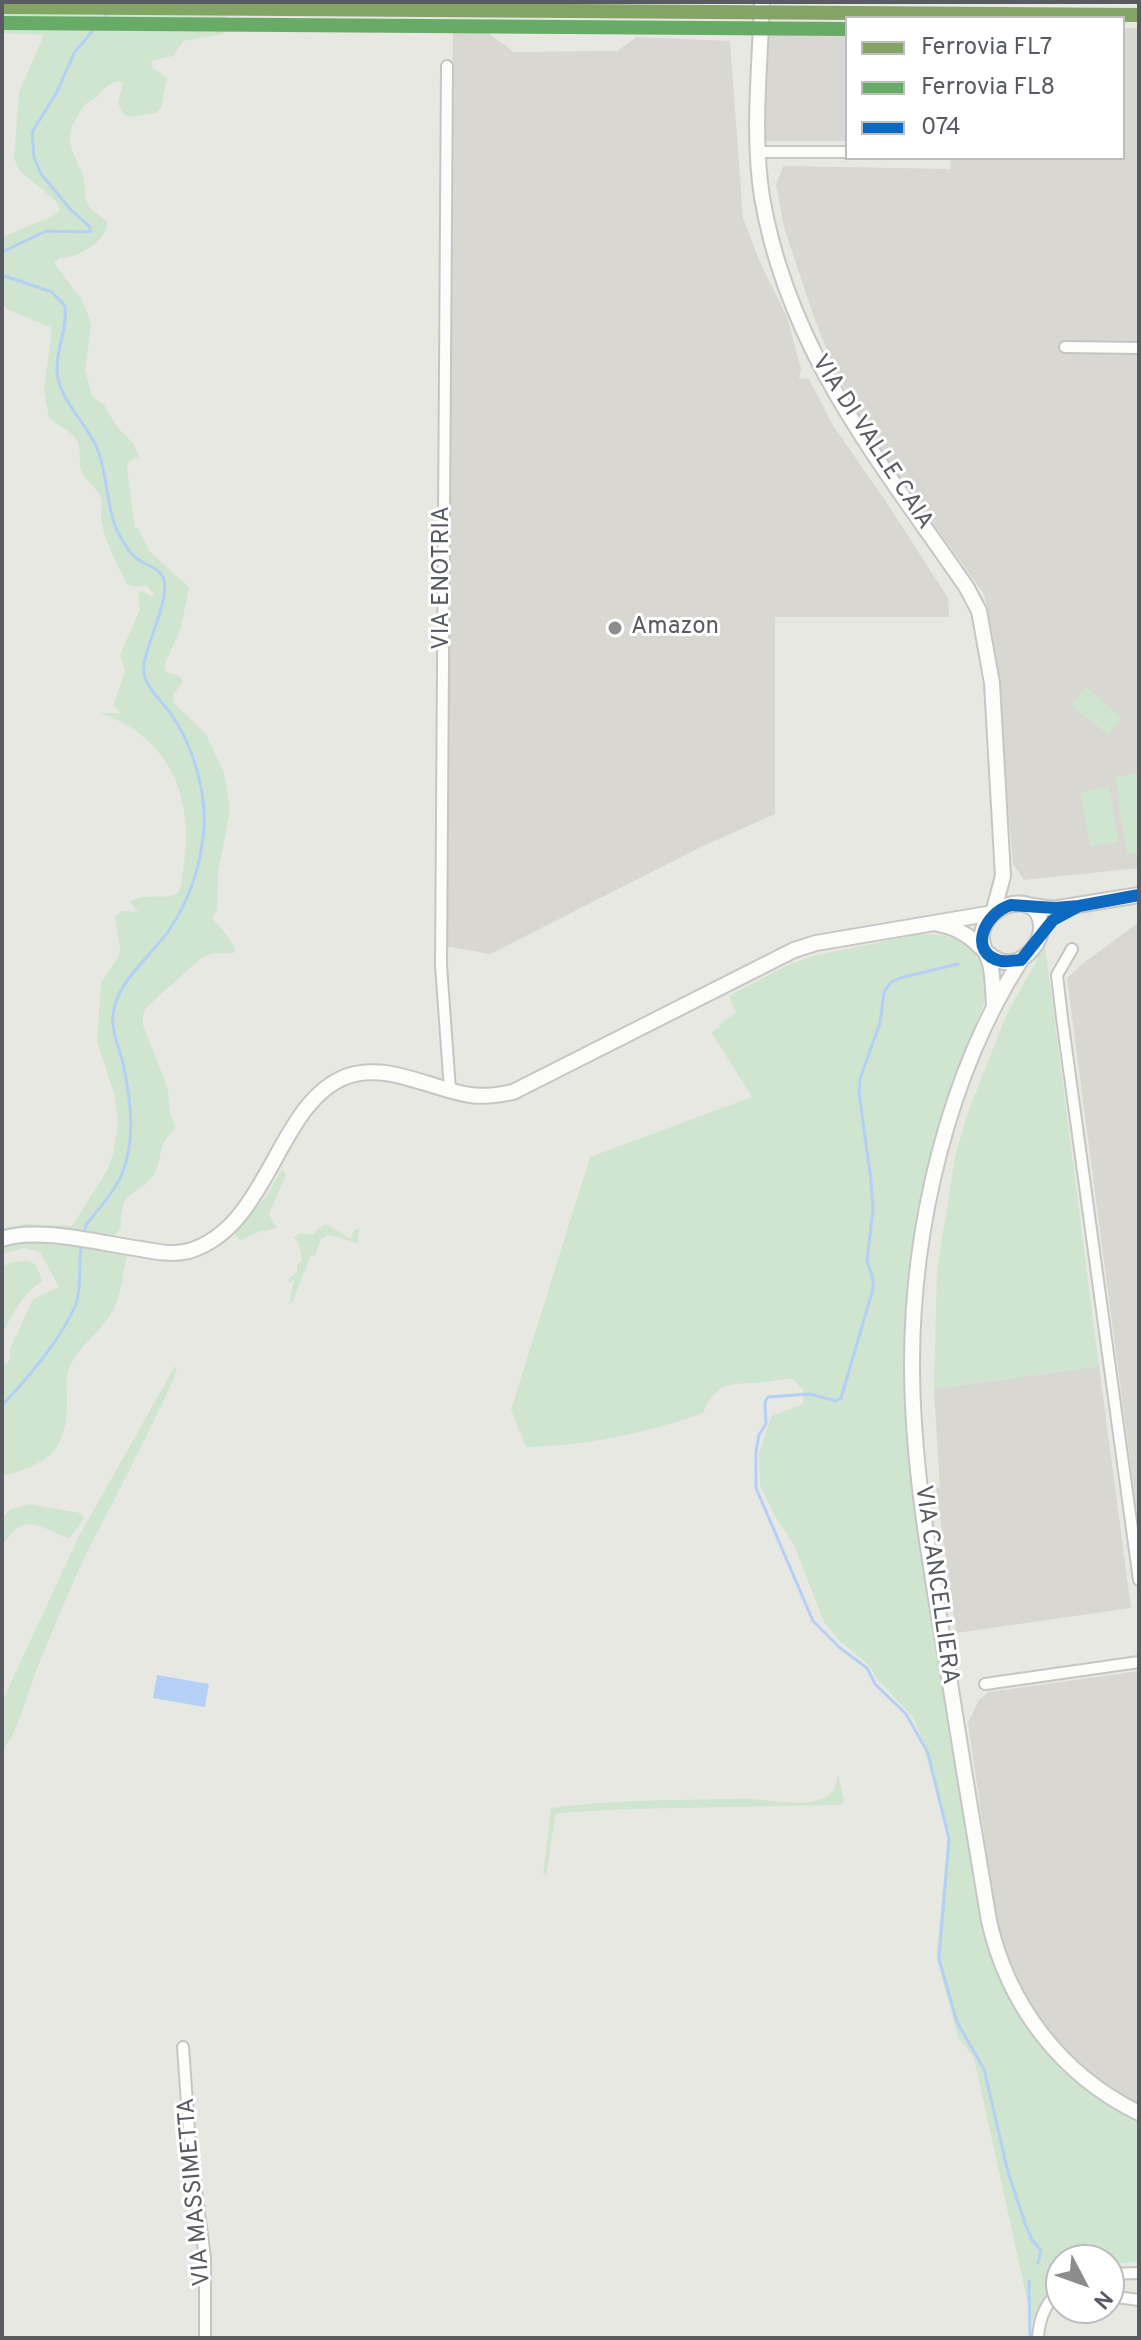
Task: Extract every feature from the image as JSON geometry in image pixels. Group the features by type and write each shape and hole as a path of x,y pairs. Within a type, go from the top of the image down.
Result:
{"street":[{"name":"VIA DI VALLE CAIA","path":"762,2 758,152 762,196 774,250 809,345 840,403 967,588 979,611 992,683 1003,876 993,913"},
{"name":"VIA ENOTRIA","path":"447,66 441,965 450,1090"},
{"path":"758,152 845,152"},
{"path":"1065,347 1139,348"},
{"path":"1003,876 1022,904 1039,916 1041,933"},
{"path":"2,1239 20,1235 70,1238 177,1253 190,1250 213,1239 234,1220 256,1192 306,1108 326,1088 343,1078 377,1073 480,1096 517,1090 794,950 816,943 993,913 1007,905 1053,909 1139,895"},
{"path":"934,924 963,933 1000,961 1021,960 1057,916 1079,906"},
{"path":"993,913 982,933 993,977 994,1005"},
{"path":"1072,949 1057,975 1139,1580"},
{"name":"VIA CANCELLIERA","path":"1021,960 994,1005 964,1072 947,1124 932,1190 919,1270 912,1364 923,1517 989,1921 999,1959 1022,2007 1064,2061 1100,2092 1139,2113"},
{"path":"985,1684 1139,1662"},
{"name":"VIA MASSIMETTA","path":"183,2047 190,2145 205,2258 205,2338"},
{"path":"1038,2338 1045,2309"}],"shaded area":[{"path":"766,22 845,22 845,141 766,141"},
{"path":"453,24 481,28 514,52 617,51 637,37 730,41 743,218 759,260 787,317 801,368 799,378 809,379 832,424 948,598 949,617 775,617 775,814 703,846 490,954 445,946"},
{"path":"1125,28 1139,28 1139,868 1024,880 1013,864 992,631 984,594 867,431 834,367 816,323 784,227 776,185 783,166 950,169 951,160 1125,160"},
{"path":"1139,922 1139,1529 1067,978"},
{"path":"1099,1366 1131,1608 956,1633 936,1488 940,1487 934,1389"},
{"path":"1139,1671 1139,2104 1103,2084 1067,2055 1031,2008 1011,1971 999,1937 968,1723 979,1700 989,1692"}],"green space":[{"path":"2,13 225,14 230,25 223,34 183,41 173,56 151,61 153,68 167,78 161,108 155,113 132,117 123,114 118,103 123,84 118,81 108,85 84,105 72,126 72,150 83,175 86,200 92,210 107,221 106,228 91,247 54,263 87,311 91,326 85,370 92,396 104,405 117,427 133,443 139,456 127,467 135,528 138,528 151,553 189,587 181,628 164,666 166,672 179,676 183,681 173,695 174,703 206,734 224,773 230,810 218,873 217,911 213,920 228,936 234,953 213,953 201,958 147,1007 143,1015 143,1025 168,1089 170,1114 176,1127 164,1142 157,1168 149,1181 127,1198 121,1228 112,1237 2,1234 2,1229 25,1224 72,1226 108,1169 118,1124 115,1097 97,1041 101,983 119,956 115,917 122,911 138,912 130,902 136,899 179,892 185,855 184,808 178,787 157,750 141,735 100,713 122,713 113,706 125,671 120,655 140,609 138,593 143,591 152,597 154,594 146,585 136,587 127,584 105,537 100,496 81,471 77,441 49,418 44,391 52,328 8,310 2,304 2,237 55,215 60,209 55,200 20,171 14,159 19,92 44,35 2,33"},
{"path":"1086,687 1122,718 1108,735 1071,705"},
{"path":"1139,773 1139,852 1127,854 1115,777"},
{"path":"1109,787 1118,842 1090,846 1081,792"},
{"path":"918,934 935,934 962,941 972,948 984,969 984,1002 943,1115 924,1194 908,1340 975,1879 989,1952 1061,2070 1099,2098 1139,2119 1139,2261 1125,2263 1125,2244 1045,2244 1045,2300 1032,2322 974,2058 958,2037 936,1956 948,1837 920,1733 913,1717 878,1680 868,1664 841,1642 824,1622 794,1545 760,1485 759,1453 772,1416 803,1404 803,1390 793,1379 736,1384 714,1394 703,1413 682,1420 616,1437 548,1446 526,1447 511,1410 590,1157 752,1097 711,1032 736,1013 729,996 786,966 813,956"},
{"path":"1045,945 1099,1366 934,1389 937,1270 955,1157 968,1112 1006,1016"},
{"path":"282,1169 286,1175 269,1214 277,1228 258,1232 240,1241 235,1230 266,1197"},
{"path":"323,1225 351,1239 353,1232 359,1228 358,1243 328,1235 321,1239 315,1256 311,1255 292,1303 294,1306 290,1301 294,1280 290,1283 287,1280 297,1272 297,1264 302,1261 299,1244 293,1237 300,1233 313,1234"},
{"path":"47,1240 126,1251 127,1256 113,1310 69,1368 66,1418 59,1444 43,1461 2,1476 2,1365 10,1359 9,1351 33,1299 59,1287 40,1252 24,1248 2,1254 2,1246 9,1242"},
{"path":"12,1262 35,1264 43,1281 24,1297 2,1334 2,1267"},
{"path":"175,1366 177,1371 168,1391 82,1564 17,1724 2,1749 2,1703 6,1693 79,1536"},
{"path":"29,1504 80,1513 84,1518 69,1539 32,1524 17,1528 2,1547 2,1518 11,1509"},
{"path":"838,1775 844,1800 840,1805 559,1813 555,1816 547,1872 543,1875 551,1808 674,1800 809,1802 830,1794"}],"water":[{"path":"157,1675 209,1684 205,1707 153,1698"}],"waterway":[{"path":"2,252 46,231 90,232 90,227 71,210 41,174 34,157 32,132 57,92 74,53 117,2"},
{"path":"2,275 52,292 65,306 57,363 59,382 67,401 96,446 103,466 112,518 120,536 133,555 156,570 164,580 163,602 146,654 144,674 148,685 171,714 186,740 203,799 204,828 200,855 183,906 161,940 127,980 116,1002 113,1028 124,1068 130,1108 129,1150 118,1183 86,1225 84,1235"},
{"path":"958,964 900,978 891,982 884,992 880,1023 860,1079 859,1093 871,1181 873,1209 867,1261 873,1289 841,1398 836,1401 810,1394 768,1397 765,1402 766,1424 759,1435 756,1452 756,1488 813,1621 840,1648 867,1668 875,1684 906,1714 928,1753 949,1839 939,1959 957,2022 984,2069 1008,2172 1026,2226 1041,2250 1038,2263"},
{"path":"2,1405 44,1357 70,1317 78,1296 82,1242"},
{"path":"1029,2281 1030,2338"}],"rail line":[{"name":"FL7","path":"2,7 1139,15"},
{"name":"FL8","path":"2,23 845,29"}],"transit line":[{"name":"074","path":"1079,906 1139,895"},
{"name":"074","path":"1011,905 1055,908 1079,906 1053,920 1021,960 1001,961 984,950 983,933 993,916 1011,905"}],"place":[{"name":"Amazon","path":"615,628"}]}
